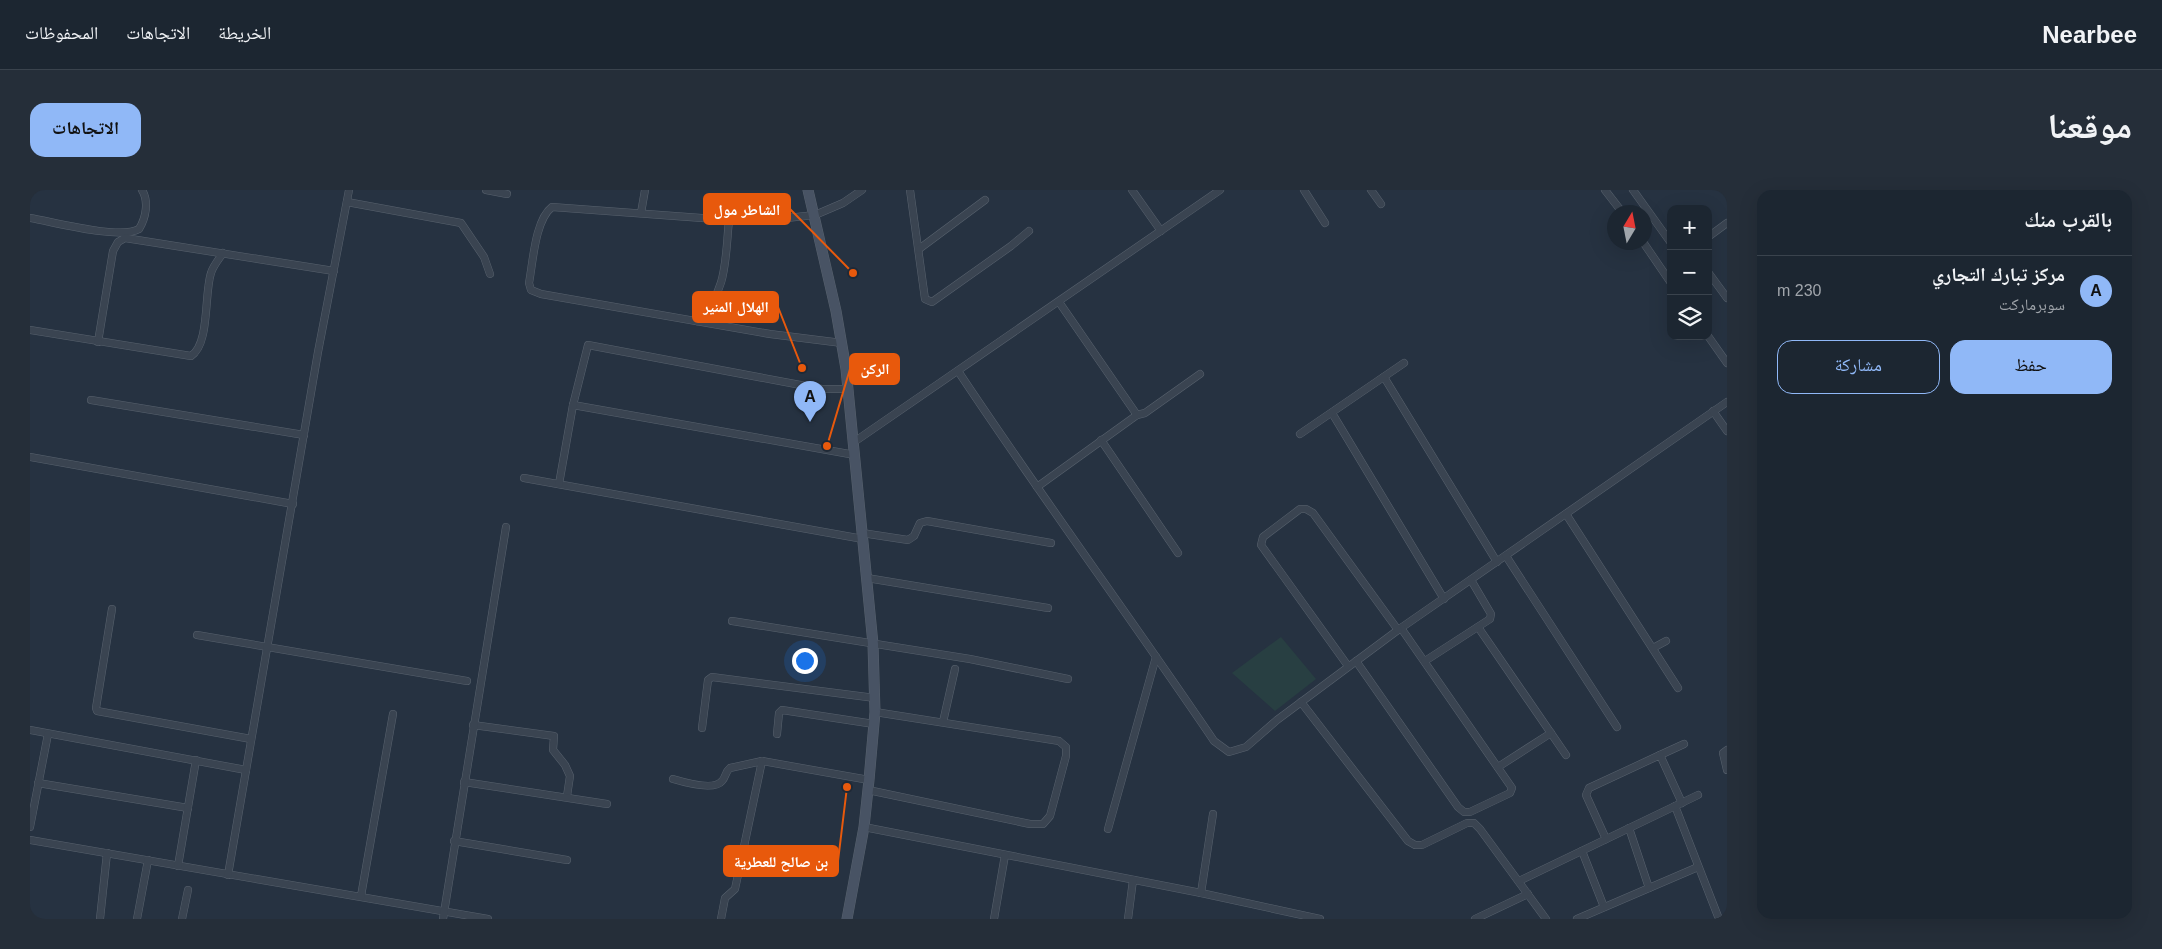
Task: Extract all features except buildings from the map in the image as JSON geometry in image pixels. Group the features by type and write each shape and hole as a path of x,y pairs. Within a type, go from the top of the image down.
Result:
{"main road":[{"path":"808,190 842,344 849,389 873,644 875,712 869,780 864,827 848,919"}],"street":[{"path":"30,218 116,234 131,233 139,230 144,218 146,200 142,190"},
{"path":"228,875 304,435 350,190"},
{"path":"486,190 508,194"},
{"path":"641,214 645,190"},
{"path":"842,344 770,334 541,294 530,287 540,228 550,209 556,206 729,220 768,220 815,215 843,202 862,190"},
{"path":"910,190 925,299 930,303 1011,246 1029,231"},
{"path":"1132,190 1160,231"},
{"path":"854,442 1220,190"},
{"path":"1304,190 1324,222"},
{"path":"1371,190 1381,204"},
{"path":"1605,190 1617,205"},
{"path":"1633,190 1667,237"},
{"path":"919,249 985,200"},
{"path":"347,202 461,223 484,257 490,274"},
{"path":"697,321 709,309 722,286 729,220"},
{"path":"1712,233 1727,223"},
{"path":"98,342 114,251 122,240 130,238 334,271"},
{"path":"1648,250 1667,277"},
{"path":"30,330 187,357 194,355 201,341 210,276 223,253"},
{"path":"1712,277 1727,298"},
{"path":"1059,302 1137,415"},
{"path":"1711,340 1727,363"},
{"path":"559,484 573,405 588,345 822,389 849,389"},
{"path":"1300,434 1404,363"},
{"path":"958,371 1214,740 1229,752 1246,747 1348,666 1727,402"},
{"path":"1037,487 1137,415 1145,413 1200,374"},
{"path":"1384,377 1497,562"},
{"path":"91,400 304,435"},
{"path":"573,405 855,455"},
{"path":"1713,411 1727,431"},
{"path":"1332,413 1444,599"},
{"path":"1101,440 1178,553"},
{"path":"30,457 293,504"},
{"path":"524,478 863,536 908,540 914,536 920,523 927,522 1051,544"},
{"path":"1348,666 1261,545 1263,537 1300,509 1306,509 1312,513 1426,662 1512,788 1511,792 1470,812 1462,810 1356,661"},
{"path":"1566,514 1678,688"},
{"path":"443,919 506,526"},
{"path":"1506,556 1617,727"},
{"path":"867,578 1048,608"},
{"path":"1426,662 1490,619 1492,615 1471,580"},
{"path":"112,609 97,711 104,714 251,739"},
{"path":"732,621 970,659 1068,679"},
{"path":"1478,627 1566,755"},
{"path":"197,635 467,681"},
{"path":"1653,648 1666,640"},
{"path":"1108,829 1156,658"},
{"path":"943,722 955,669"},
{"path":"702,728 708,680 712,677 875,698"},
{"path":"1301,702 1408,841 1415,845 1422,845 1467,823 1474,823 1546,919"},
{"path":"777,734 779,713 782,710 874,724"},
{"path":"868,790 1030,824 1042,824 1050,816 1066,747 1059,741 943,722 940,724 875,712"},
{"path":"361,896 393,714"},
{"path":"473,725 554,736 553,750 565,765 570,776 567,796"},
{"path":"30,730 246,770"},
{"path":"1498,767 1551,733"},
{"path":"30,827 48,734"},
{"path":"1606,839 1586,795 1586,790 1684,744"},
{"path":"1727,750 1723,756 1727,770"},
{"path":"1660,755 1682,802"},
{"path":"178,866 196,760"},
{"path":"672,779 698,786 718,785 723,781 726,772 730,768 762,761 869,780"},
{"path":"721,919 725,898 735,889 762,761"},
{"path":"464,782 567,796 607,804"},
{"path":"38,783 188,808"},
{"path":"1519,881 1698,795"},
{"path":"1675,806 1719,919"},
{"path":"1201,893 1213,814"},
{"path":"864,827 1201,893 1320,919"},
{"path":"1629,828 1649,888"},
{"path":"30,840 488,919"},
{"path":"454,841 567,860"},
{"path":"1582,851 1604,908"},
{"path":"100,919 107,853"},
{"path":"994,919 1005,855"},
{"path":"137,919 148,860"},
{"path":"1577,919 1698,867"},
{"path":"1128,919 1133,880"},
{"path":"182,919 188,890"},
{"path":"1475,919 1528,894"}],"green space":[{"path":"1281,637 1316,679 1275,711 1232,673"}],"place":[{"name":"الشاطر مول","path":"853,273"},
{"name":"الهلال المنير","path":"802,368"},
{"name":"مركز تبارك التجاري","path":"810,422"},
{"name":"الركن","path":"827,446"},
{"name":"بن صالح للعطرية","path":"847,787"}]}
